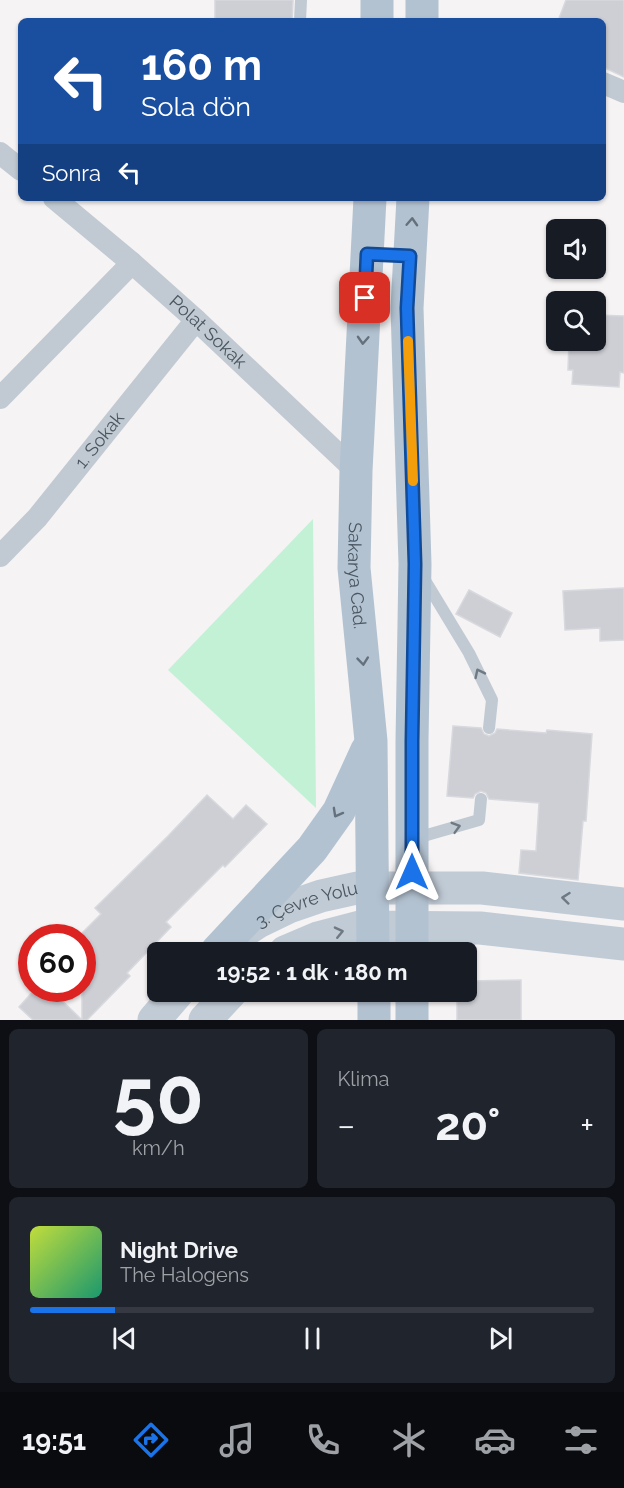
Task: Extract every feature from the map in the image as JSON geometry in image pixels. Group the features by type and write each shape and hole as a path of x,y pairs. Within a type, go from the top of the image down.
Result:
{"main road":[{"name":"Sakarya Cad.","path":"370,201 356,471 354,568 371,741 373,940"},
{"path":"412,940 415,564 407,308 413,201"},
{"path":"367,254 410,256"},
{"path":"225,942 322,837 339,811 371,741"},
{"name":"3. Çevre Yolu","path":"229,942 251,926 289,907 338,891 357,888 482,888 624,904"},
{"name":"3. Çevre Yolu","path":"307,942 332,933 360,927 373,940 412,940 480,928 624,944"},
{"path":"154,1020 169,1002"},
{"path":"206,1020 222,1002"},
{"path":"374,1002 374,1020"},
{"path":"412,1002 412,1020"}],"street":[{"path":"606,84 624,92"},
{"path":"0,153 18,168"},
{"name":"Polat Sokak","path":"58,201 196,320 356,471"},
{"path":"0,398 132,263"},
{"name":"1. Sokak","path":"0,556 37,518 196,320"}],"lane":[{"path":"300,18 302,0"},
{"path":"415,564 469,653 492,700 489,728"},
{"path":"412,839 479,820 481,799"}],"green space":[{"path":"313,519 316,808 168,670"}],"building":[{"path":"215,0 293,0 292,18 215,18"},
{"path":"566,0 624,0 624,77 606,68 606,18 559,18"},
{"path":"606,315 624,316 624,373 620,372 619,387 572,384 573,370 568,370 569,351 606,351"},
{"path":"624,588 624,640 600,641 600,628 565,630 563,591"},
{"path":"469,590 512,613 500,637 456,614"},
{"path":"453,726 481,728 484,734 489,736 497,729 592,734 586,821 583,821 578,880 519,873 521,850 536,851 539,803 489,799 486,793 481,791 473,798 447,796"},
{"path":"207,795 233,819 246,805 267,824 166,922 171,927 157,942 147,942 147,952 127,973 130,976 87,1020 82,1020 82,1002 96,1002 96,924 91,924 101,914 95,908"},
{"path":"521,980 521,1020 457,1020 457,1002 477,1002 477,981"},
{"path":"23,1002 63,1002 82,1020 33,1020 19,1007"}],"slow traffic":[{"path":"408,341 413,481"}],"route":[{"path":"365,298 367,254 410,256 407,308 415,564 412,872"}]}
